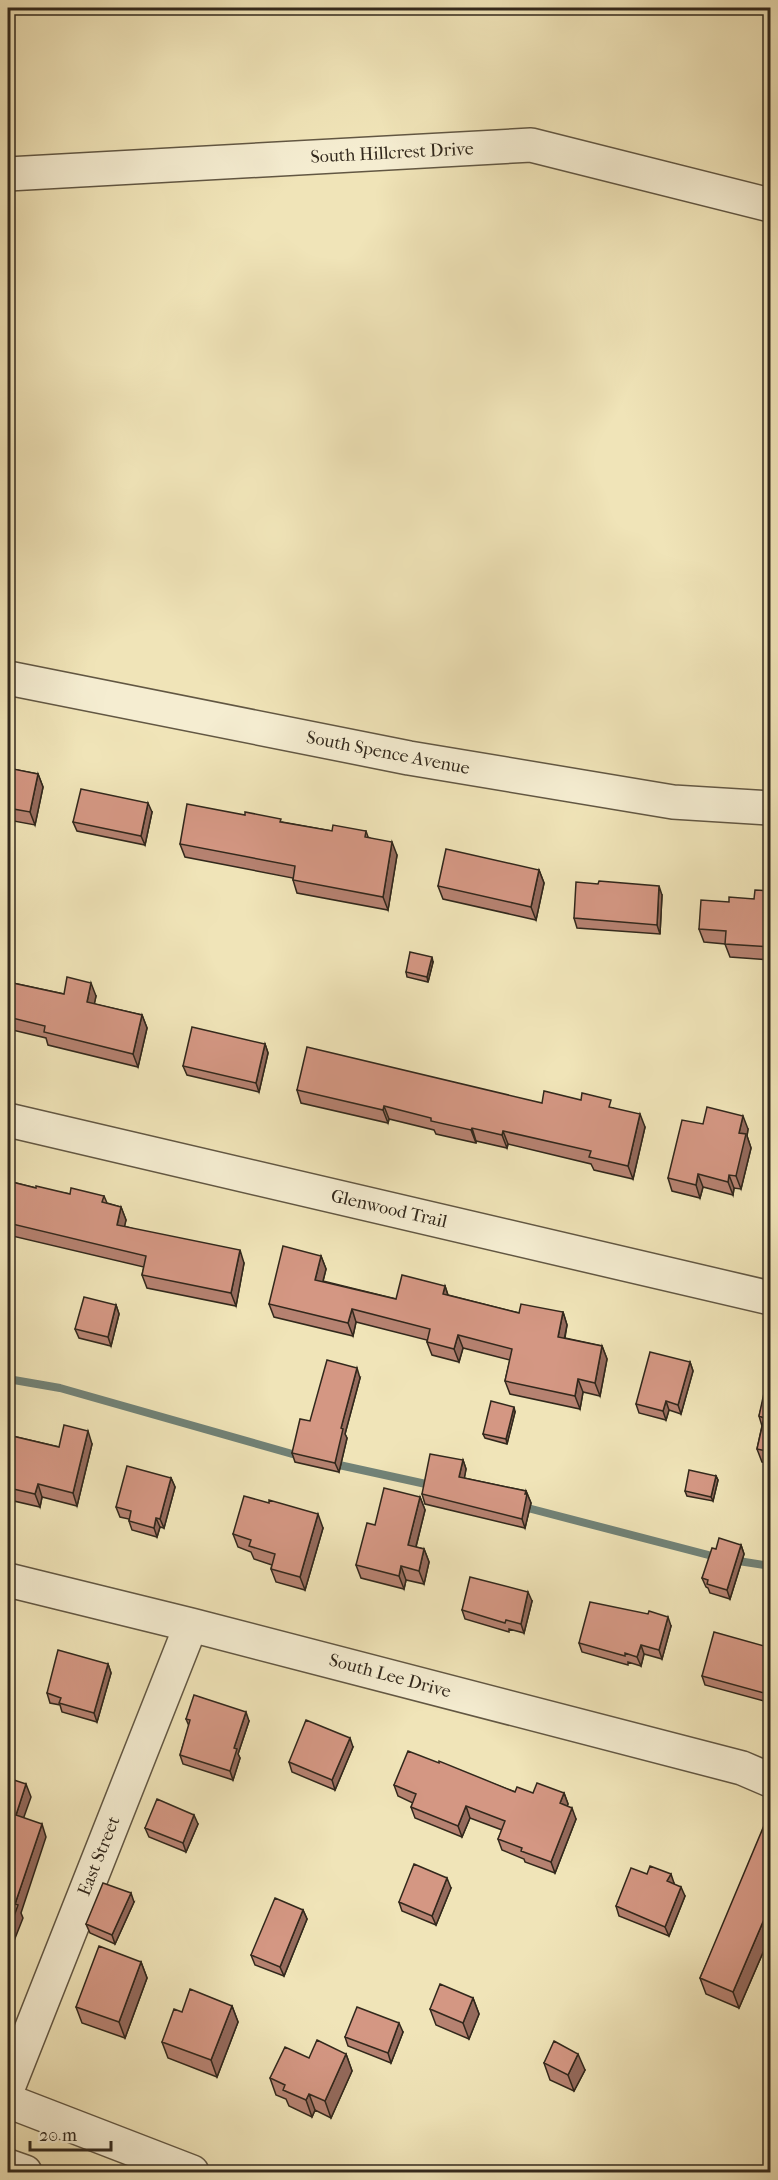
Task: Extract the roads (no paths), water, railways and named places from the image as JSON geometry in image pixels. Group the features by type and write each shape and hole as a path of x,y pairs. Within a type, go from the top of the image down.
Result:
{"street":[{"name":"South Hillcrest Drive","path":"8,174 531,146 771,205"},
{"name":"South Spence Avenue","path":"8,678 409,758 673,802 771,808"},
{"name":"Glenwood Trail","path":"8,1120 771,1298"},
{"name":"South Lee Drive","path":"8,1580 190,1624 742,1768 771,1780"},
{"name":"East Street","path":"8,2088 190,1624"},
{"path":"8,2101 192,2172"},
{"path":"8,2166 25,2172"}],"waterway":[{"path":"8,1379 60,1388 303,1457"},
{"path":"330,1463 435,1486"},
{"path":"520,1506 720,1558"},
{"path":"732,1560 770,1566"}]}
